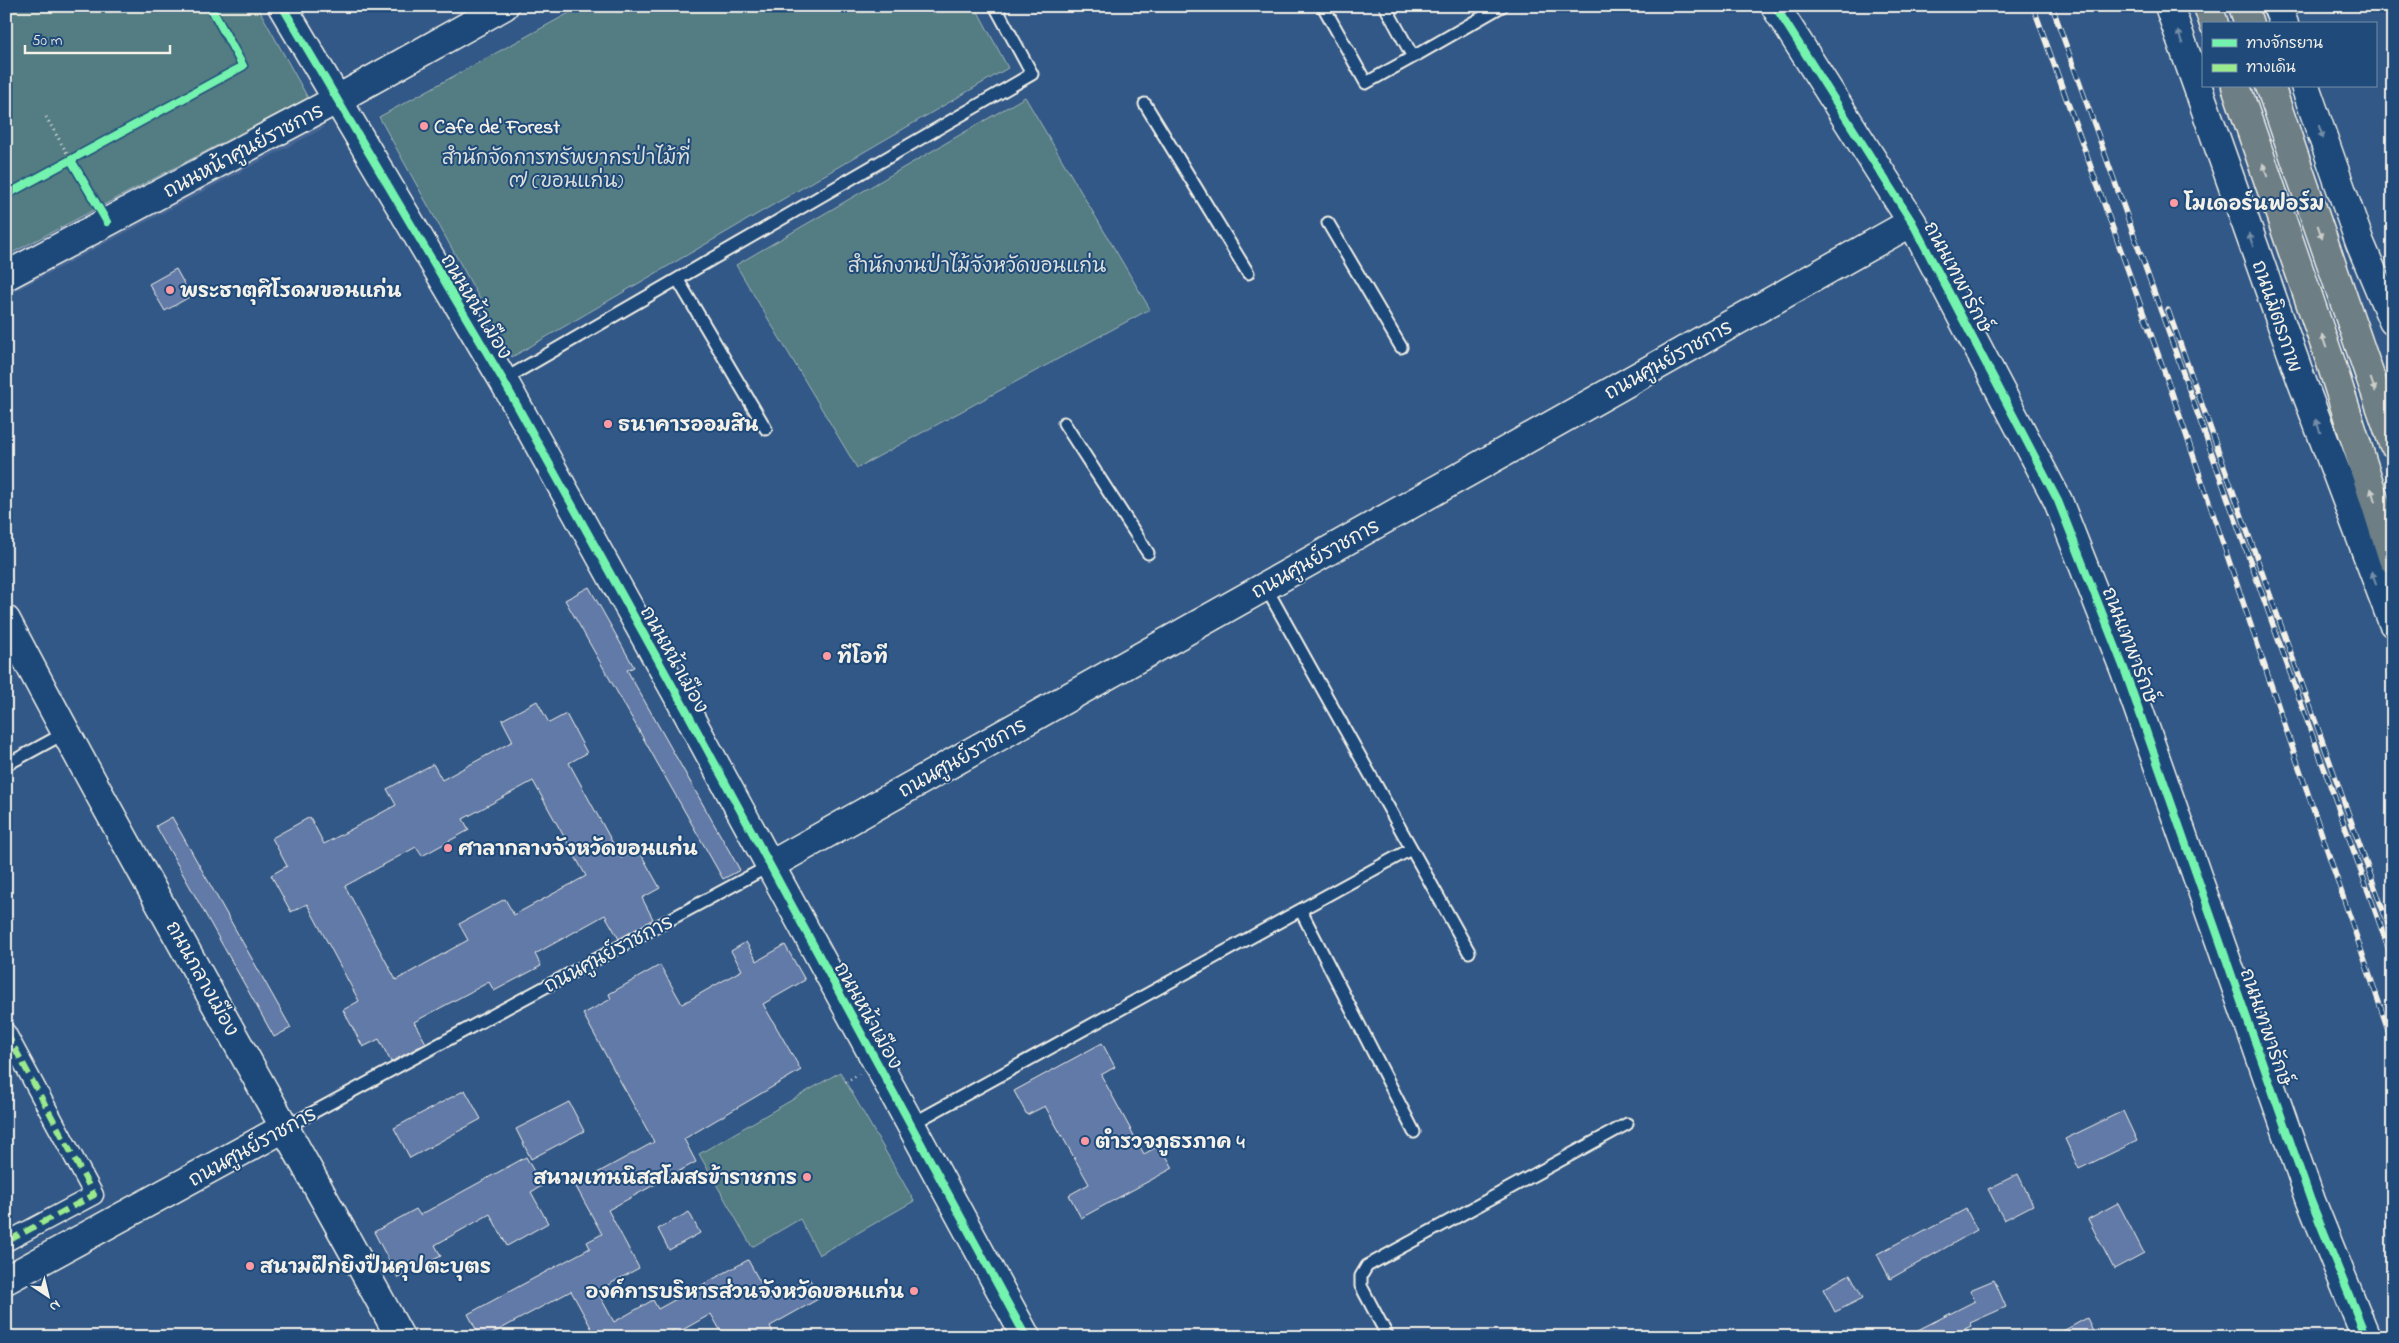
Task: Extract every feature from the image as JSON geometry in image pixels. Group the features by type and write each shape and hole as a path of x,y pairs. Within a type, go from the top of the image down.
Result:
{"main road":[{"path":"2208,6 2213,22"},
{"path":"2243,6 2248,22"},
{"name":"ถนนมิตรภาพ","path":"2237,88 2331,362 2393,559"},
{"path":"2271,88 2393,442"}],"street":[{"name":"ถนนหน้าเมือง","path":"282,6 503,380 688,714 1026,1337"},
{"name":"ถนนหน้าศูนย์ราชการ","path":"6,276 336,100 504,6"},
{"name":"ถนนเทพารักษ์","path":"1775,6 1912,222 2058,501 2125,671 2311,1201 2366,1337"},
{"name":"ถนนมิตรภาพ","path":"2169,6 2300,379 2393,623"},
{"path":"2277,6 2283,22"},
{"path":"2306,88 2393,341"},
{"name":"ถนนศูนย์ราชการ","path":"769,866 1912,222"},
{"path":"2372,276 2393,321"},
{"name":"ถนนกลางเมือง","path":"6,620 66,733 286,1127 400,1337"},
{"path":"6,1032 94,1195 6,1242"},
{"name":"ถนนศูนย์ราชการ","path":"6,1280 286,1127"}],"lane":[{"path":"503,380 1032,74 995,6"},
{"path":"1323,6 1366,83 1502,6"},
{"path":"1385,6 1413,57"},
{"path":"1145,104 1248,273"},
{"path":"1328,223 1401,347"},
{"path":"678,280 766,430"},
{"path":"1064,423 1148,553"},
{"path":"1265,586 1468,952"},
{"path":"6,765 66,733"},
{"path":"910,1125 1411,849"},
{"name":"ถนนศูนย์ราชการ","path":"286,1127 769,866"},
{"path":"1301,911 1414,1132"},
{"path":"1388,1337 1361,1286 1361,1276 1368,1266 1627,1124"}],"path":[{"path":"46,118 71,160"}],"shaded area":[{"path":"308,98 324,128 6,296 6,256"}],"green space":[{"path":"6,6 257,6 308,98 6,256"},
{"name":"สำนักจัดการทรัพยากรป่าไม้ที่ ๗ (ขอนแก่น)","path":"582,6 975,6 1008,68 512,357 379,117"},
{"name":"สำนักงานป่าไม้จังหวัดขอนแก่น","path":"1025,97 1150,309 857,468 736,265"},
{"name":"สนามเทนนิสสโมสรข้าราชการ","path":"840,1072 914,1201 819,1255 800,1219 752,1247 699,1154"}],"building":[{"name":"พระธาตุศิโรดมขอนแก่น","path":"176,269 191,296 165,311 149,284"},
{"path":"589,587 634,667 627,670 740,870 723,879 565,600"},
{"path":"537,701 549,723 566,714 587,753 569,763 621,858 638,849 660,888 642,898 653,919 619,939 605,915 535,954 541,966 494,991 489,982 414,1022 426,1043 391,1062 379,1039 363,1047 343,1010 359,1001 307,904 291,912 271,875 287,866 272,838 310,817 324,844 396,805 387,789 433,764 442,780 513,741 502,720","holes":["533,781 586,876 514,915 505,899 459,924 468,940 396,980 345,886 416,847 422,856 469,830 463,819"]},
{"path":"172,817 291,1028 274,1037 156,826"},
{"path":"746,942 757,961 785,945 805,980 763,1004 801,1070 684,1139 696,1162 608,1210 639,1268 597,1291 614,1322 653,1300 658,1309 748,1260 770,1300 809,1278 820,1298 770,1326 773,1332 764,1337 724,1337 711,1314 677,1333 675,1330 662,1337 588,1337 594,1333 571,1291 486,1337 480,1337 468,1314 590,1248 587,1242 602,1234 575,1185 654,1142 583,1014 611,999 609,994 660,965 682,1004 742,970 731,951"},
{"path":"1102,1043 1115,1067 1101,1075 1144,1154 1160,1145 1173,1168 1081,1218 1069,1195 1089,1184 1045,1106 1027,1115 1014,1091"},
{"path":"465,1090 481,1119 410,1158 394,1128"},
{"path":"569,1102 584,1131 531,1159 516,1129"},
{"path":"2123,1111 2137,1141 2079,1169 2065,1139"},
{"path":"526,1157 542,1186 531,1192 548,1223 507,1246 490,1214 435,1245 441,1256 398,1278 374,1232 416,1209 420,1215"},
{"path":"2018,1174 2033,1205 2004,1220 1988,1189"},
{"path":"2118,1203 2144,1253 2114,1269 2088,1219"},
{"path":"1966,1209 1977,1230 1890,1279 1877,1254 1913,1235 1914,1237"},
{"path":"689,1212 700,1233 669,1250 658,1229"},
{"path":"1850,1274 1863,1298 1835,1312 1823,1289"},
{"path":"1994,1280 2006,1307 1970,1323 1971,1326 1949,1337 1904,1337 1975,1301 1970,1290"},
{"path":"2087,1318 2096,1337 2052,1337"}],"railway":[{"path":"2033,6 2171,390 2393,1044"},
{"path":"2052,6 2393,961"},
{"path":"2168,310 2393,938"}],"marked path":[{"path":"6,1032 94,1195 6,1242"}],"cycle path":[{"path":"6,195 243,66 210,6"},
{"path":"282,6 503,380 688,714 1026,1337"},
{"path":"1775,6 1912,222 2058,501 2125,671 2311,1201 2366,1337"},
{"path":"71,160 107,222"}],"place":[{"name":"Cafe de' Forest","path":"424,126"},
{"name":"โมเดอร์นฟอร์ม","path":"2174,203"},
{"name":"พระธาตุศิโรดมขอนแก่น","path":"170,290"},
{"name":"ธนาคารออมสิน","path":"608,424"},
{"name":"ทีโอที","path":"827,656"},
{"name":"ศาลากลางจังหวัดขอนแก่น","path":"448,848"},
{"name":"ตำรวจภูธรภาค 4","path":"1085,1141"},
{"name":"สนามเทนนิสสโมสรข้าราชการ","path":"807,1177"},
{"name":"สนามฝึกยิงปืนคุปตะบุตร","path":"250,1266"},
{"name":"องค์การบริหารส่วนจังหวัดขอนแก่น","path":"914,1291"}]}
